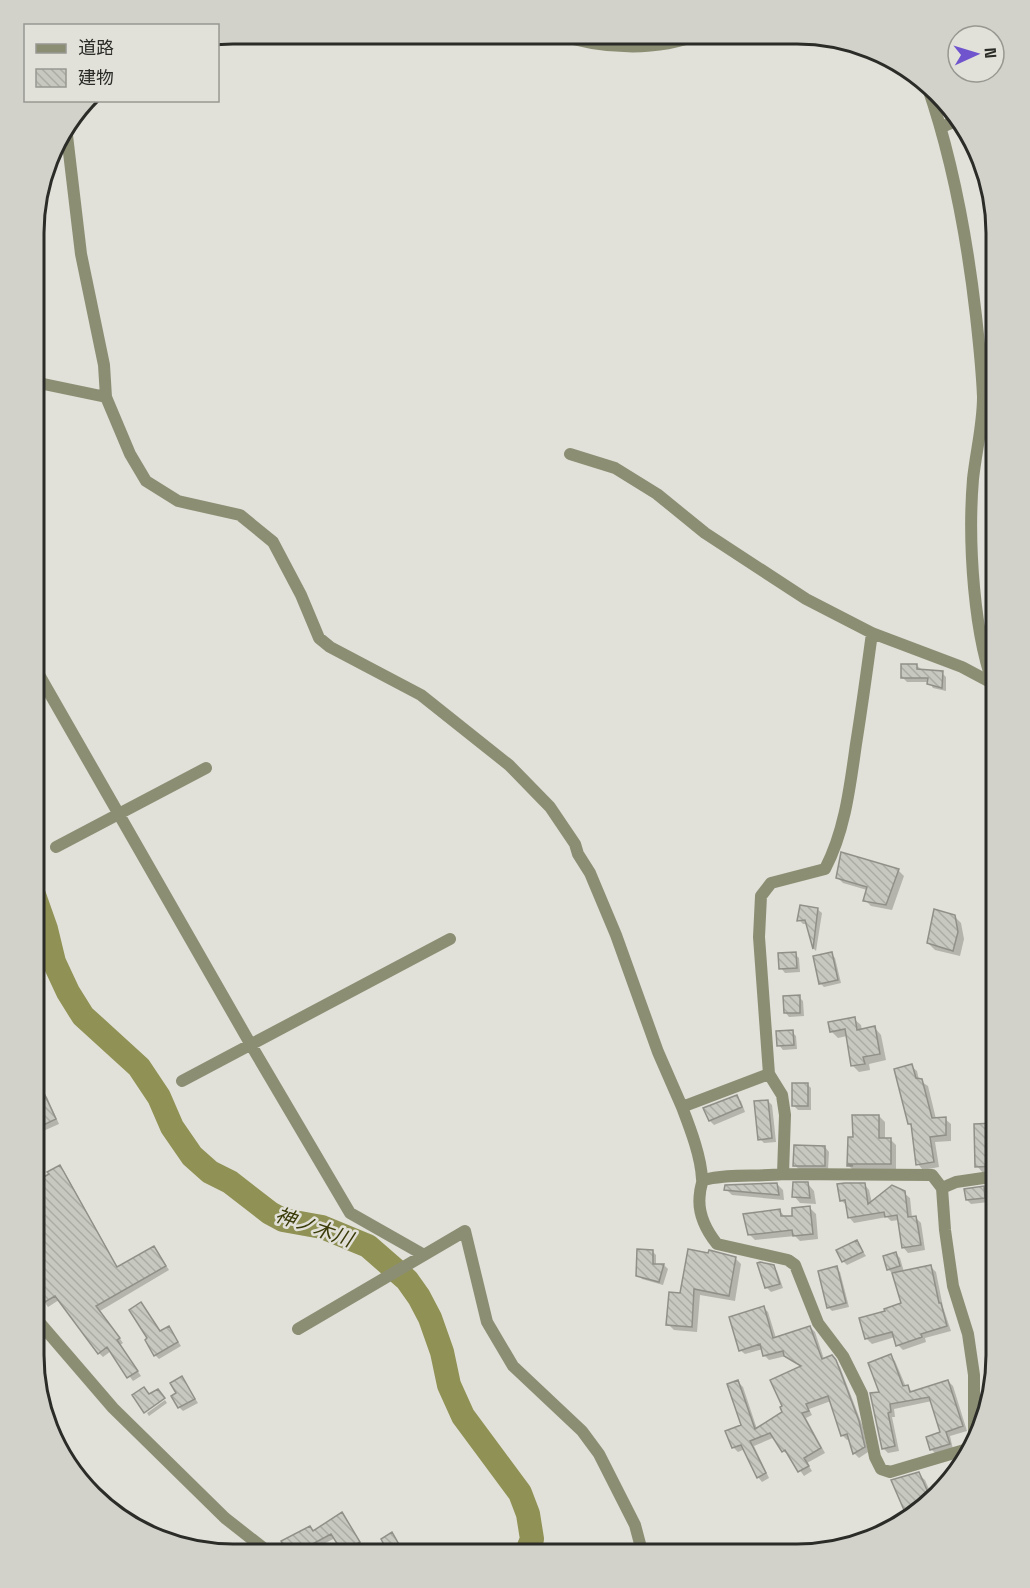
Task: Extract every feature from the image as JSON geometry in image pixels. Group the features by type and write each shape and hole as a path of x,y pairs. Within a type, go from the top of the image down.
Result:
{"street":[{"path":"606,44 639,46 654,44"},
{"path":"933,101 942,127 960,203 968,248 977,328 983,396 982,423 973,476 971,509 975,584 980,630 986,652"},
{"path":"942,127 951,123"},
{"path":"68,141 81,254 104,365 106,397 130,454 146,481 178,501 240,515 256,527 273,542 301,595 319,638 330,647 421,695 509,765 550,807 575,844 578,854 590,873 616,935 658,1052 682,1107 694,1141 703,1180 699,1202 703,1222 717,1244 788,1260 795,1264 818,1323 843,1356 862,1394 875,1457 881,1469 890,1472 960,1451"},
{"path":"44,384 106,397"},
{"path":"570,453 615,468 657,494 705,533 806,599 872,633 962,667 986,681"},
{"path":"783,1174 785,1116 782,1095 769,1074 759,936 761,896 771,883 825,869 837,847 837,836 854,769 872,633"},
{"path":"44,683 350,1213 424,1255"},
{"path":"56,847 206,768"},
{"path":"182,1081 450,939"},
{"path":"682,1107 769,1074"},
{"path":"703,1180 720,1176 760,1177 783,1174 932,1175 942,1188 953,1286 968,1334 978,1410"},
{"path":"942,1188 956,1182 986,1178"},
{"path":"298,1329 465,1231 487,1322 513,1366 582,1431 599,1454 635,1525 640,1544"},
{"path":"44,1328 113,1408 225,1518 258,1544"}],"building":[{"path":"901,664 917,664 917,669 943,671 942,688 927,684 928,678 901,678"},
{"path":"841,852 899,869 886,905 863,901 867,887 836,878"},
{"path":"800,905 818,908 813,949 805,920 797,921"},
{"path":"934,909 955,915 958,932 953,951 927,943"},
{"path":"796,952 797,968 779,969 778,953"},
{"path":"832,952 838,980 819,984 813,956"},
{"path":"800,995 800,1013 784,1013 783,996"},
{"path":"855,1017 857,1030 875,1026 880,1054 863,1057 865,1064 851,1066 845,1029 830,1032 828,1022"},
{"path":"793,1030 794,1045 777,1046 776,1031"},
{"path":"912,1064 916,1078 922,1079 932,1118 946,1117 946,1135 930,1137 934,1162 916,1165 911,1124 908,1124 894,1069"},
{"path":"792,1083 808,1083 808,1106 792,1106"},
{"path":"44,1093 56,1119 44,1125"},
{"path":"737,1095 742,1107 709,1121 703,1108"},
{"path":"768,1100 772,1138 758,1140 754,1101"},
{"path":"852,1115 879,1115 879,1138 891,1138 891,1164 848,1164 853,1166 847,1166 848,1137 853,1137"},
{"path":"986,1123 986,1166 975,1167 974,1124"},
{"path":"794,1145 825,1146 825,1166 793,1166"},
{"path":"60,1165 117,1267 154,1246 166,1266 96,1306 120,1338 117,1340 138,1371 127,1378 107,1347 98,1354 55,1296 44,1302 44,1177 49,1174 47,1172"},
{"path":"793,1182 808,1182 810,1198 792,1197"},
{"path":"777,1183 779,1195 724,1190 725,1185"},
{"path":"865,1183 868,1204 892,1185 905,1191 908,1217 916,1216 921,1245 902,1248 897,1215 885,1217 884,1212 848,1218 845,1200 840,1201 837,1184"},
{"path":"984,1186 985,1198 966,1200 964,1189"},
{"path":"810,1206 813,1234 793,1236 792,1230 748,1235 743,1214 780,1209 781,1216 792,1216 792,1208"},
{"path":"857,1240 863,1252 842,1262 836,1250"},
{"path":"637,1249 653,1250 653,1264 664,1264 659,1282 636,1276"},
{"path":"688,1249 708,1253 709,1250 736,1257 729,1296 694,1289 692,1327 666,1325 669,1292 680,1293"},
{"path":"896,1252 900,1266 887,1270 883,1256"},
{"path":"757,1263 774,1265 780,1284 765,1288"},
{"path":"931,1265 939,1303 941,1303 947,1326 921,1334 922,1337 896,1346 892,1332 865,1339 859,1318 885,1311 884,1309 901,1303 892,1273"},
{"path":"837,1266 846,1303 827,1308 818,1271"},
{"path":"141,1302 160,1331 169,1326 178,1342 154,1356 145,1340 147,1338 129,1310"},
{"path":"764,1306 773,1338 810,1326 822,1359 832,1355 836,1360 859,1421 865,1447 853,1454 847,1434 841,1436 828,1396 806,1404 809,1411 802,1413 821,1448 804,1458 809,1466 798,1472 785,1450 782,1452 770,1433 750,1441 766,1473 757,1478 741,1445 732,1448 725,1431 741,1425 727,1384 738,1380 755,1429 782,1412 780,1407 782,1406 770,1380 801,1366 784,1356 783,1351 763,1356 760,1344 739,1351 729,1317"},
{"path":"891,1354 903,1386 908,1385 910,1392 948,1380 963,1426 946,1432 950,1444 930,1450 926,1437 940,1432 929,1397 890,1404 891,1412 888,1413 895,1446 882,1449 870,1393 879,1392 868,1363"},
{"path":"182,1376 195,1399 178,1408 171,1396 176,1393 170,1383"},
{"path":"144,1387 149,1394 158,1389 165,1398 144,1413 132,1395"},
{"path":"919,1472 928,1492 914,1505 904,1510 891,1480"},
{"path":"342,1512 360,1542 337,1544 331,1534 312,1544 283,1544 281,1541 310,1526 313,1531"},
{"path":"392,1532 399,1544 384,1544 381,1539"}],"waterway":[{"name":"神ノ木川","path":"44,923 54,962 68,992 83,1016 139,1067 159,1097 172,1127 192,1156 210,1172 230,1182 270,1213 283,1220 322,1227 368,1246 407,1280 430,1318 442,1352 449,1385 463,1416 520,1493 528,1514 532,1539 530,1544"}]}
